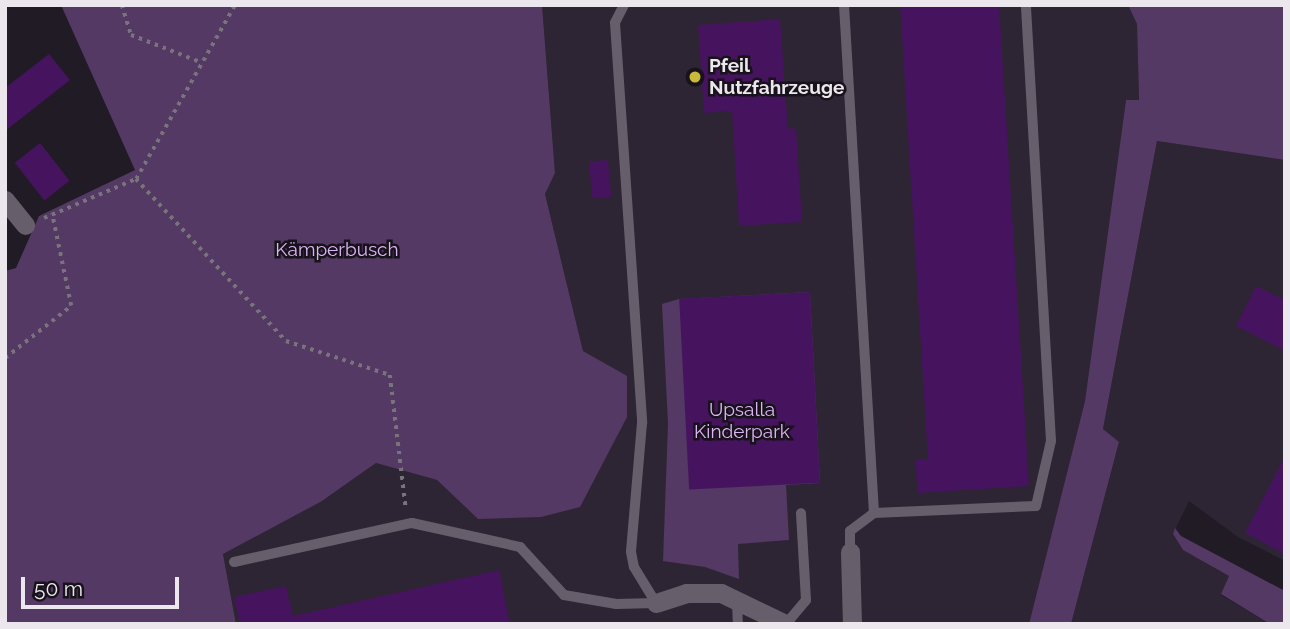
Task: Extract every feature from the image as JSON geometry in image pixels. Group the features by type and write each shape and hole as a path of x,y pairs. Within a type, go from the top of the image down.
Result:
{"street":[{"path":"5,200 25,225"},
{"path":"850,552 852,624"},
{"path":"656,603 686,593 721,593 786,624"}],"lane":[{"path":"234,562 408,525 520,547 564,595 616,604 656,603 634,567 631,552 642,423 615,23 624,5"},
{"path":"844,5 874,513"},
{"path":"850,552 850,531 874,513 1036,506 1051,441 1026,5"},
{"path":"786,624 806,600 801,513"},
{"path":"737,599 738,624"}],"path":[{"path":"122,5 131,35 200,62"},
{"path":"25,225 136,179 234,5"},
{"path":"136,179 286,341 390,374 408,525"},
{"path":"5,358 71,306 52,214"}],"shaded area":[{"path":"542,5 1128,5 1137,24 1139,101 1126,100 1085,401 1029,624 236,624 223,554 328,497 376,463 437,480 478,519 627,377 583,351 545,194 555,173"},
{"path":"1157,141 1285,160 1285,561 1238,537 1189,501 1173,534 1183,550 1229,576 1221,595 1270,624 1071,624 1119,443 1103,429"}],"green space":[{"name":"Kämperbusch","path":"61,5 542,5 555,173 545,194 583,351 627,376 627,417 580,507 541,517 478,519 437,480 376,463 322,501 223,554 236,624 5,624 5,271 16,268 39,216 135,170"},
{"path":"1128,5 1285,5 1285,160 1157,141 1103,429 1119,442 1071,624 1029,624 1085,401 1126,100 1139,100 1137,24"},
{"name":"Upsalla Kinderpark","path":"810,292 820,483 786,485 789,540 738,544 739,579 705,567 663,561 668,424 662,304 679,299"},
{"path":"1175,528 1181,536 1285,591 1285,624 1270,624 1221,594 1229,576 1183,550 1173,534"}],"building":[{"path":"900,5 999,5 1029,486 918,493 915,460 928,459"},
{"path":"780,19 788,129 796,128 802,222 739,226 732,111 704,113 698,25"},
{"path":"49,54 70,80 5,131 5,88"},
{"path":"40,143 70,181 44,201 15,163"},
{"path":"608,160 611,197 592,199 589,162"},
{"path":"1256,286 1285,300 1285,351 1236,326"},
{"name":"Upsalla Kinderpark","path":"810,292 820,483 689,490 679,299"},
{"path":"1285,456 1285,554 1245,533"},
{"path":"499,570 510,624 240,624 234,597 286,586 293,616"}],"place":[{"name":"Pfeil Nutzfahrzeuge","path":"695,77"}]}
